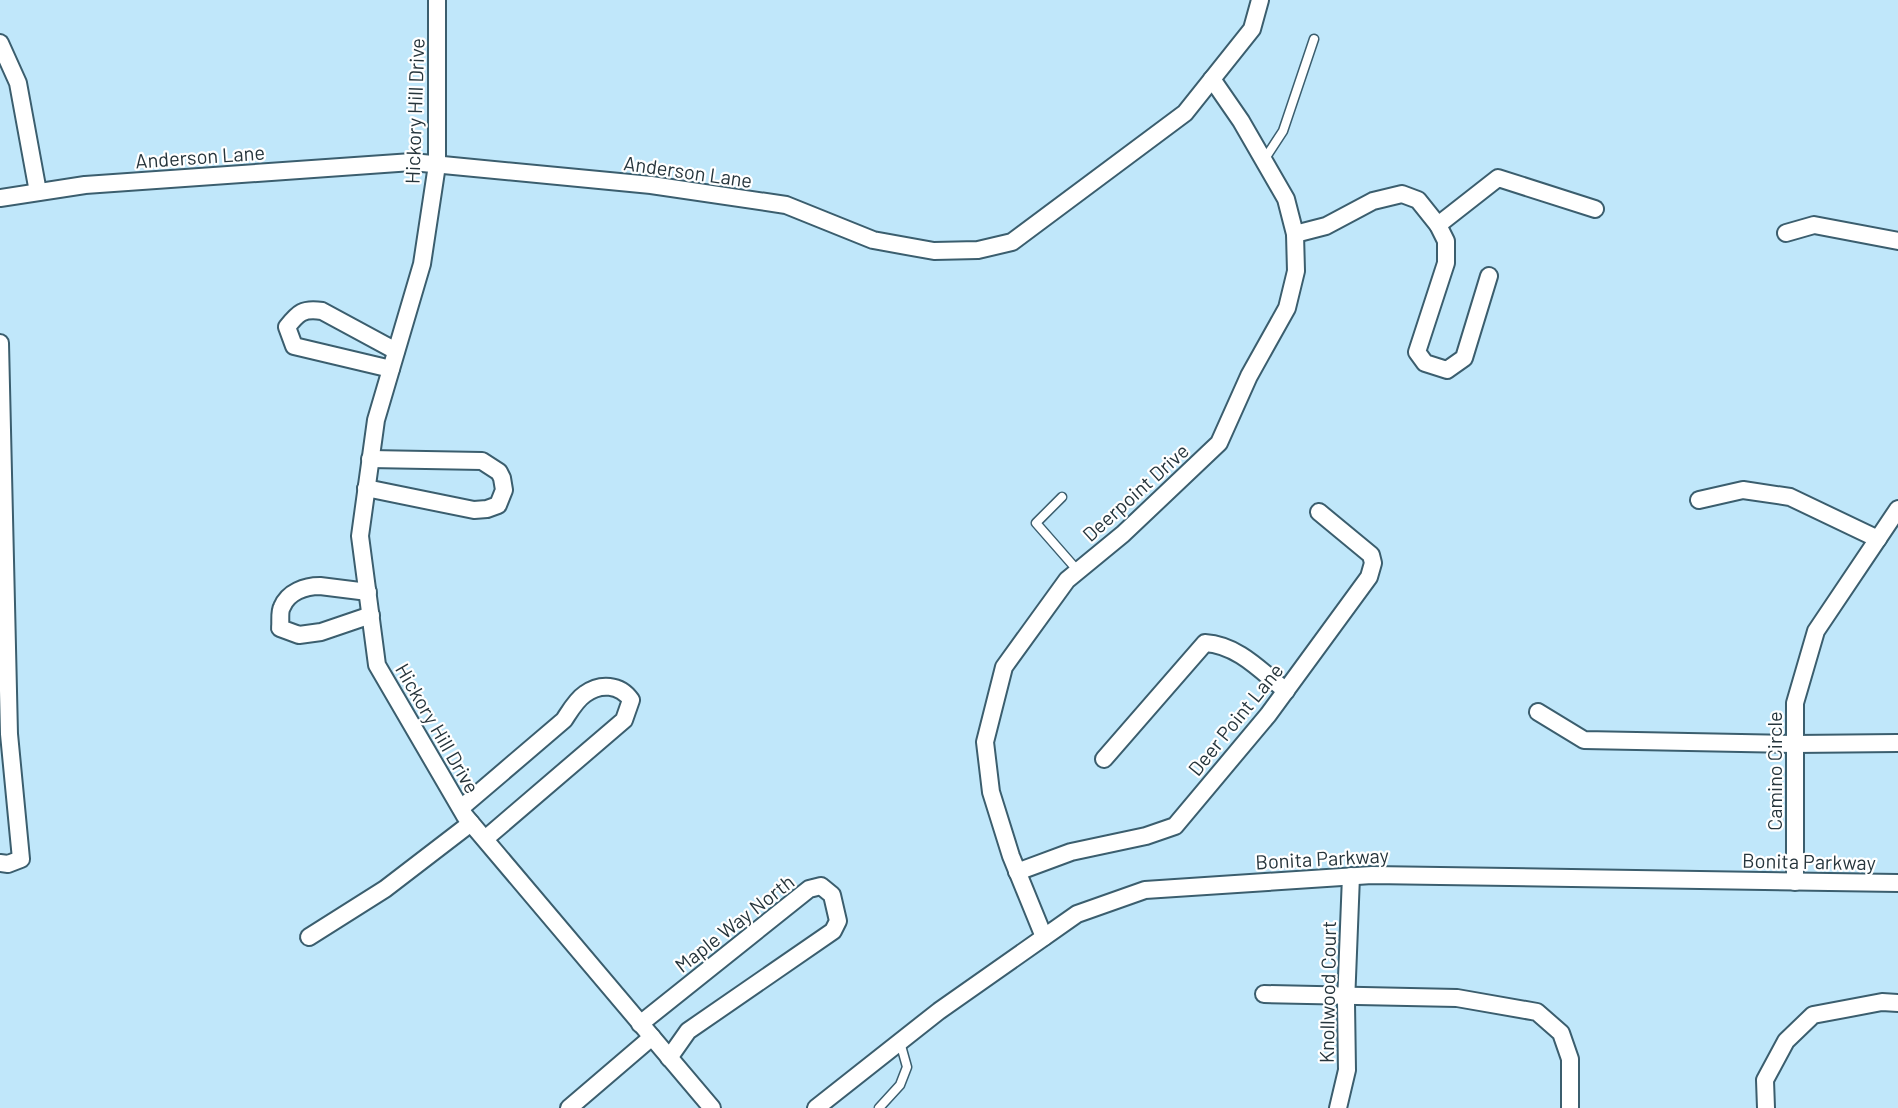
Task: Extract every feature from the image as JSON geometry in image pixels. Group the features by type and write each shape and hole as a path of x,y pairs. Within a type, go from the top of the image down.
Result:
{"street":[{"name":"Hickory Hill Drive","path":"437,0 437,165 422,264 376,420 360,536 377,665 471,823 712,1108"},
{"name":"Anderson Lane","path":"0,198 85,186 412,162 651,185 786,205 873,240 934,251 978,250 1012,242 1185,113 1252,29 1260,0"},
{"path":"0,43 18,83 38,192"},
{"name":"Deerpoint Drive","path":"1044,937 1017,872 991,792 985,742 1004,667 1067,580 1123,534 1219,443 1249,376 1287,308 1296,271 1296,234 1286,199 1241,121 1212,79"},
{"path":"1438,225 1498,178 1595,209"},
{"path":"1296,234 1326,226 1373,201 1401,194 1418,201 1438,225 1446,241 1446,263 1417,352 1425,363 1446,370 1464,358 1490,276"},
{"path":"1786,233 1814,225 1898,241"},
{"path":"391,369 294,346 287,327 297,314 312,309 322,311 396,351"},
{"path":"0,343 9,734 21,859 8,864 0,863"},
{"path":"366,488 474,510 498,505 504,490 502,478 498,472 482,461 370,459"},
{"path":"1699,500 1743,490 1790,496 1878,539"},
{"name":"Camino Circle","path":"1795,882 1795,703 1816,631 1898,509"},
{"name":"Deer Point Lane","path":"1017,872 1071,852 1146,836 1175,826 1286,691 1368,577 1372,563 1371,555 1319,512"},
{"path":"368,592 312,586 294,592 281,608 280,628 298,635 321,632 371,615"},
{"path":"1104,759 1205,643 1236,650 1286,691"},
{"path":"461,808 564,720 576,702 586,693 599,687 609,687 618,688 627,694 631,700 624,720 485,839"},
{"path":"1538,712 1584,740 1795,744 1898,743"},
{"path":"309,937 385,889 471,823"},
{"name":"Bonita Parkway","path":"816,1108 939,1011 1077,914 1145,890 1371,874 1898,884"},
{"name":"Knollwood Court","path":"1338,1108 1347,1070 1346,996 1351,876"},
{"name":"Maple Way North","path":"640,1024 809,889 821,886 832,895 838,921 833,931 688,1031 669,1058"},
{"path":"1264,994 1457,998 1537,1012 1561,1033 1564,1041 1570,1059 1570,1108"},
{"path":"1766,1108 1766,1080 1786,1041 1813,1016 1882,1002 1898,1003"},
{"path":"569,1108 652,1037"}],"lane":[{"path":"1263,160 1282,131 1314,39"},
{"path":"1062,497 1036,523 1078,571"},
{"path":"879,1108 900,1085 907,1067 900,1042"}]}
